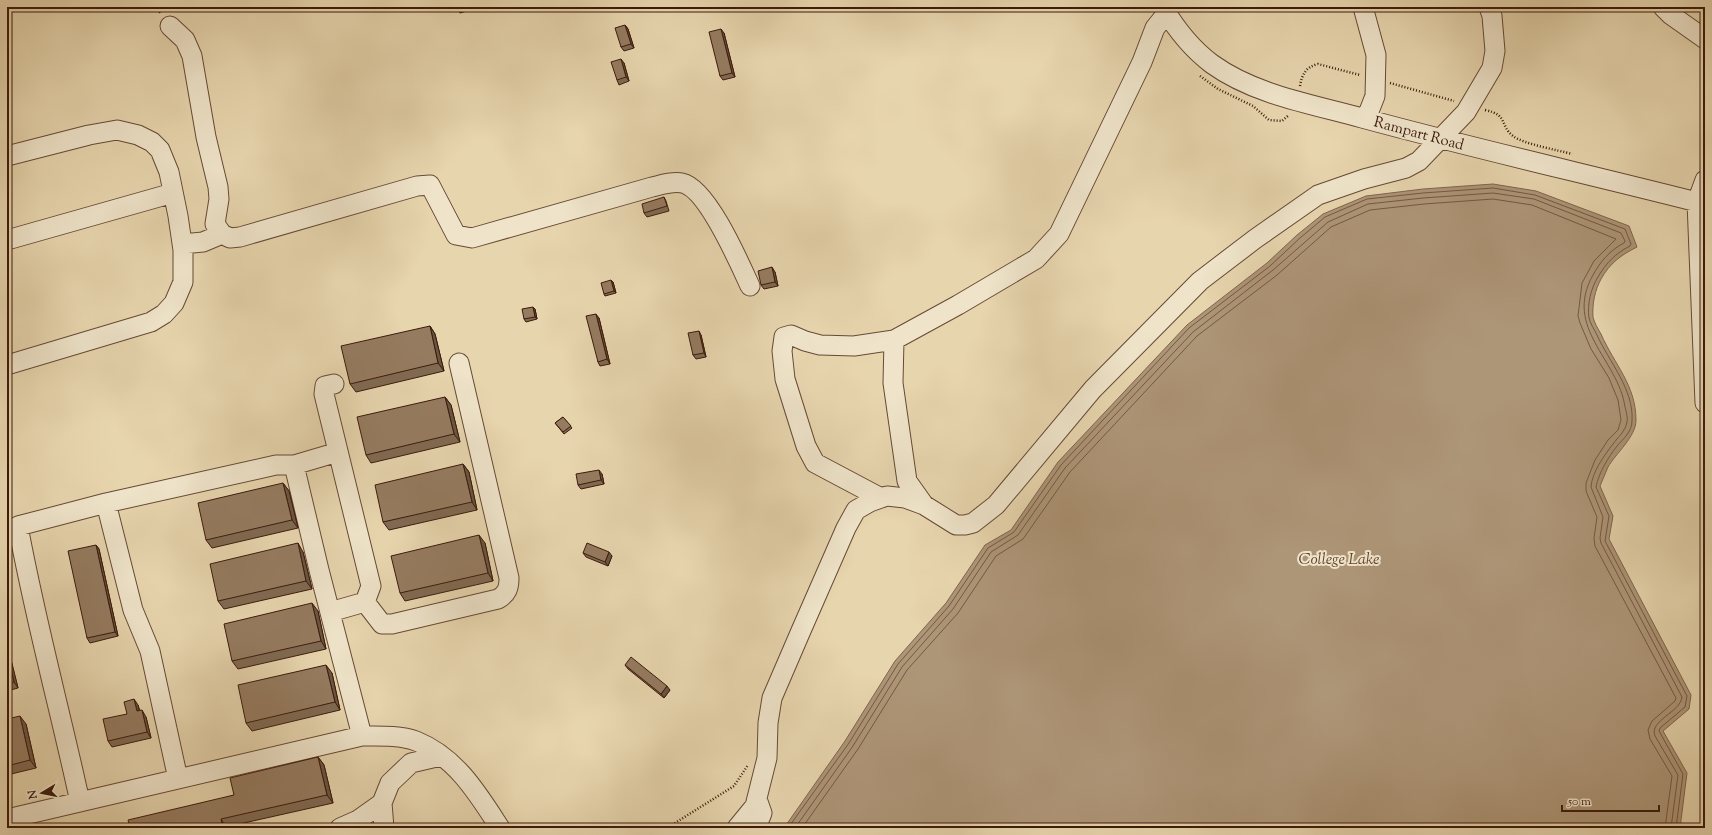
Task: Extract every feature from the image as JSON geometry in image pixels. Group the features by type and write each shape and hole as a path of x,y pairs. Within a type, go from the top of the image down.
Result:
{"street":[{"path":"1363,7 1376,56 1375,96 1366,119"},
{"path":"737,828 755,806 767,758 768,723 772,698 846,528 856,510 870,502 888,496 906,498 924,505 956,525 965,525 973,523 996,505 1093,389 1200,281 1255,239 1318,195 1364,179 1406,168 1419,161 1466,112 1492,68 1495,51 1492,16 1489,7"},
{"path":"1663,7 1671,15 1705,39"},
{"path":"882,498 815,463 806,446 786,379 782,351 784,337 791,335 804,342 820,345 854,346 894,340 958,305 1036,259 1059,234 1142,62 1155,28 1165,10"},
{"name":"Rampart Road","path":"1165,10 1192,46 1213,64 1242,81 1275,94 1439,139 1701,203"},
{"path":"170,26 185,40 192,56 206,137 218,187 219,199 215,216 215,224 222,234 230,238 240,237 417,186 430,185 456,235 472,238 668,183 683,183 696,191 706,204 726,235 750,286"},
{"path":"7,156 89,135 117,130 138,135 152,142 160,150 169,172 182,244 183,282 174,303 164,314 151,322 7,365"},
{"path":"1705,180 1701,203 1705,404"},
{"path":"7,240 173,193"},
{"path":"182,244 203,242 222,234"},
{"path":"894,340 893,383 907,481 924,505"},
{"path":"365,602 382,624 392,624 498,599 507,591 509,578 459,363"},
{"path":"334,384 325,386 324,394 371,586 365,602"},
{"path":"80,802 27,575 13,527 106,503 276,465 294,465 338,452"},
{"path":"294,465 362,736"},
{"path":"106,503 133,610 150,651 178,779"},
{"path":"330,612 365,602"},
{"path":"9,828 7,819 362,736 387,736 415,741 441,756 470,783 500,828"},
{"path":"384,828 382,803 390,783 410,763 441,756"},
{"path":"756,798 762,813 756,828"},
{"path":"340,828 358,820 382,803"}],"path":[{"path":"1299,88 1306,70 1311,66 1318,64 1367,76"},
{"path":"1385,82 1459,102"},
{"path":"1478,108 1498,114 1503,118 1508,131 1520,140 1573,154"},
{"path":"667,828 734,786 751,760"}],"water":[{"name":"College Lake","path":"1493,184 1536,191 1629,226 1637,247 1621,256 1604,273 1599,283 1594,302 1594,321 1628,385 1635,407 1636,420 1633,433 1608,467 1600,486 1613,516 1609,539 1691,695 1689,709 1663,731 1687,773 1680,828 784,828 845,741 895,661 946,603 985,545 1011,530 1058,462 1187,325 1267,263 1297,235 1323,214 1366,196 1423,189"}],"building":[{"path":"625,25 631,44 621,47 615,28"},
{"path":"721,29 732,73 720,76 709,32"},
{"path":"621,59 626,77 617,80 611,62"},
{"path":"664,197 667,206 644,213 642,204"},
{"path":"772,267 775,282 761,285 758,271"},
{"path":"611,280 614,291 604,294 601,283"},
{"path":"533,307 535,317 524,319 522,309"},
{"path":"596,314 607,359 598,362 586,316"},
{"path":"430,326 438,363 350,384 341,346"},
{"path":"699,331 704,353 693,355 688,333"},
{"path":"445,397 454,434 366,455 357,417"},
{"path":"563,417 571,426 563,432 555,423"},
{"path":"463,464 472,502 383,522 375,485"},
{"path":"599,470 601,480 578,485 576,474"},
{"path":"283,483 292,520 206,540 198,503"},
{"path":"479,535 488,573 400,593 391,556"},
{"path":"298,543 306,581 218,601 210,564"},
{"path":"587,543 609,552 605,562 583,553"},
{"path":"96,545 115,632 87,638 68,551"},
{"path":"312,603 321,641 232,661 224,624"},
{"path":"7,654 14,682 7,684"},
{"path":"631,657 667,686 661,694 625,665"},
{"path":"326,665 335,702 246,723 238,685"},
{"path":"134,699 137,711 142,710 147,732 108,741 103,719 127,714 124,702"},
{"path":"20,716 30,760 7,766 7,719"},
{"path":"318,757 327,795 221,819 223,828 130,828 128,820 234,795 230,778"}]}
